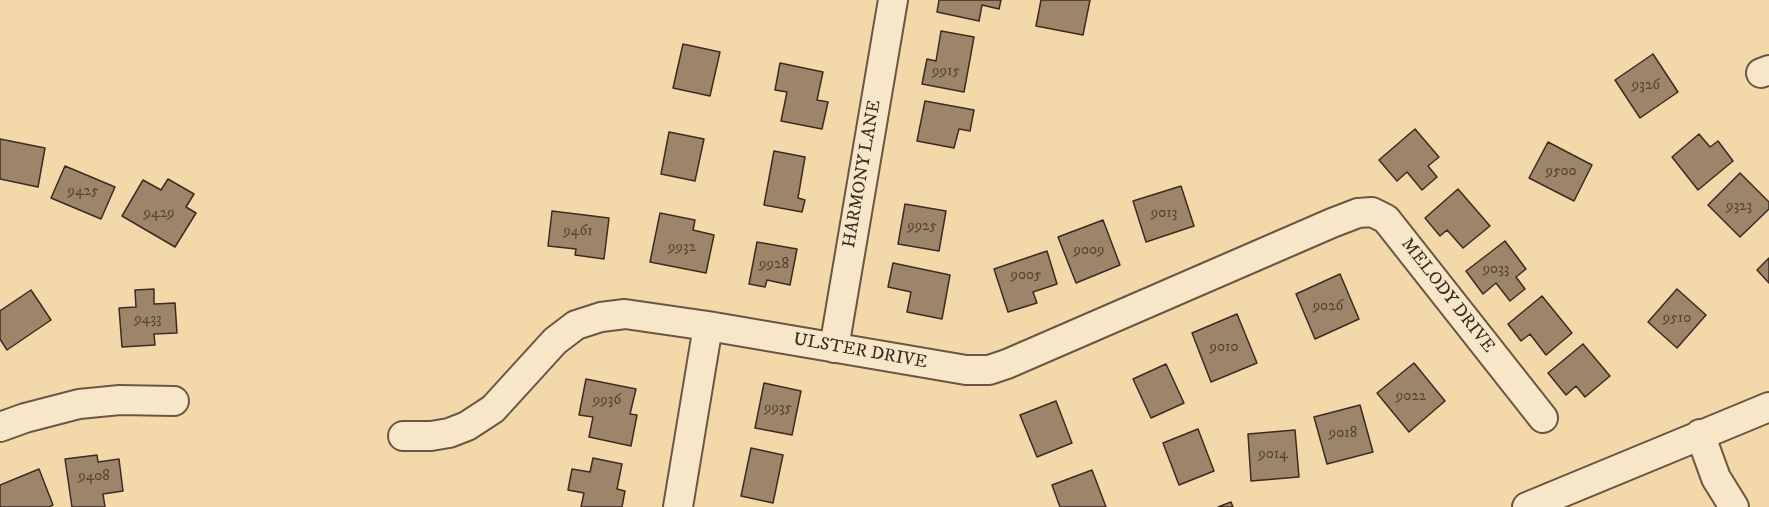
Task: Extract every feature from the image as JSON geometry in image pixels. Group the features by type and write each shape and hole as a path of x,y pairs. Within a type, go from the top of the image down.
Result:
{"street":[{"name":"HARMONY LANE","path":"834,348 893,0"},
{"name":"MELODY DRIVE","path":"1332,223 1358,213 1372,212 1386,219 1543,418"},
{"name":"ULSTER DRIVE","path":"403,436 448,434 476,420 493,409 555,341 576,325 601,317 625,314 966,370 989,370 1332,223"},
{"path":"678,507 708,326"},
{"path":"0,427 79,404 120,400 174,400"},
{"path":"1527,507 1769,407"},
{"path":"1700,434 1716,478 1734,507"}],"building":[{"path":"939,0 1001,0 999,9 982,5 979,21 937,12"},
{"path":"1041,0 1090,0 1083,35 1036,26"},
{"path":"941,31 974,37 964,92 922,84 927,59 936,61"},
{"path":"683,44 720,52 710,96 673,88"},
{"path":"1653,54 1678,92 1640,118 1615,80"},
{"path":"780,63 823,72 817,100 828,102 822,129 781,121 787,92 775,90"},
{"path":"925,101 974,110 970,131 959,129 954,148 917,141"},
{"path":"1415,129 1439,157 1428,166 1437,177 1422,190 1407,172 1397,181 1379,160"},
{"path":"669,132 704,139 695,181 661,174"},
{"path":"1699,134 1710,147 1718,141 1733,161 1698,190 1672,157"},
{"path":"0,139 45,148 38,187 0,179"},
{"path":"1548,142 1592,165 1574,201 1529,178"},
{"path":"774,151 805,157 798,198 805,200 802,212 764,205"},
{"path":"65,166 115,187 101,219 51,198"},
{"path":"1740,173 1769,202 1769,209 1740,237 1708,205"},
{"path":"168,179 194,194 186,207 196,213 175,247 122,216 143,180 161,190"},
{"path":"1181,186 1194,226 1146,242 1133,201"},
{"path":"1458,189 1490,226 1463,248 1447,230 1440,236 1425,218"},
{"path":"905,204 946,211 939,251 898,244"},
{"path":"552,211 609,218 604,259 575,255 576,249 548,246"},
{"path":"660,213 695,220 693,230 714,235 706,273 650,262"},
{"path":"1103,220 1120,265 1076,283 1058,237"},
{"path":"1505,241 1526,269 1516,277 1525,289 1510,301 1496,283 1483,294 1466,271"},
{"path":"757,242 797,249 790,285 767,280 765,287 749,284"},
{"path":"1047,251 1057,284 1033,292 1037,303 1008,312 994,269"},
{"path":"1769,258 1769,283 1757,270"},
{"path":"893,263 950,275 942,319 907,312 911,292 888,287"},
{"path":"1340,274 1359,319 1315,339 1296,294"},
{"path":"154,289 154,304 175,303 177,333 154,334 155,345 122,347 119,308 136,307 135,290"},
{"path":"1677,289 1706,315 1677,348 1648,322"},
{"path":"31,290 51,320 7,350 0,339 0,311"},
{"path":"1542,296 1572,333 1546,355 1530,334 1521,341 1508,324"},
{"path":"1237,314 1257,363 1211,382 1192,333"},
{"path":"1583,344 1610,376 1585,397 1576,386 1566,395 1548,373"},
{"path":"1414,363 1445,401 1409,432 1377,393"},
{"path":"1166,364 1184,403 1151,418 1133,379"},
{"path":"586,379 636,389 630,414 637,415 631,446 589,437 593,417 579,415"},
{"path":"764,383 801,391 792,435 755,428"},
{"path":"1056,401 1072,443 1037,457 1020,415"},
{"path":"1360,405 1373,452 1327,464 1314,417"},
{"path":"1198,429 1214,471 1179,485 1163,443"},
{"path":"1295,430 1299,477 1251,481 1248,434"},
{"path":"751,448 783,455 773,503 741,496"},
{"path":"97,455 98,462 119,459 123,491 103,494 105,507 72,507 65,459"},
{"path":"593,458 622,464 617,489 625,491 622,507 581,507 584,493 568,490 572,469 590,472"},
{"path":"39,469 53,505 49,507 0,507 0,485"},
{"path":"1092,470 1106,507 1060,507 1052,485"},
{"path":"1231,502 1233,507 1218,507"}]}
